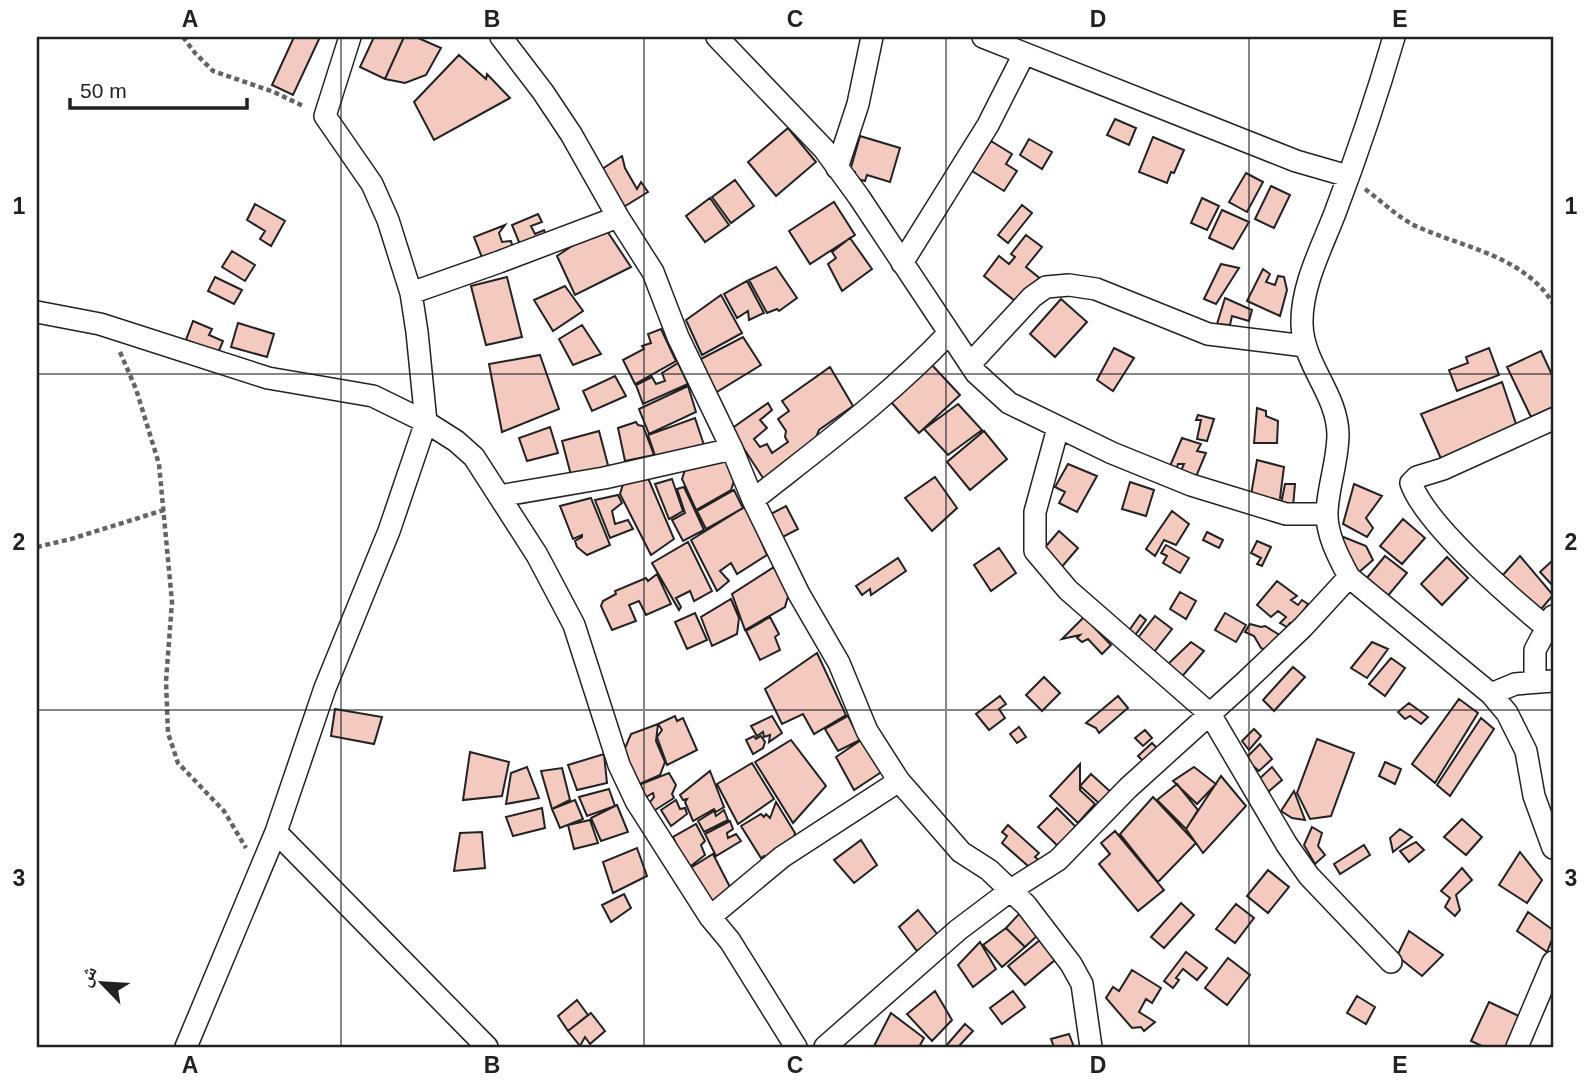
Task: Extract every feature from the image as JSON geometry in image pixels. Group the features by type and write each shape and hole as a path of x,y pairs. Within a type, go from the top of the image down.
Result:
{"street":[{"path":"186,1047 276,832 325,688 389,531 426,422 411,293 388,220 372,184 325,116 350,37"},
{"path":"717,37 824,149 970,365 988,386 1009,403 1112,453 1191,485 1286,514 1327,514"},
{"path":"837,168 858,104 872,37"},
{"path":"983,37 1296,162 1348,176"},
{"path":"1394,37 1383,77 1311,275 1302,323 1305,346 1336,412 1336,462 1327,514 1335,547 1349,577 1491,694 1507,713 1522,740 1538,809 1553,848"},
{"path":"497,38 543,92 653,272 678,337 732,449 753,500 799,594 839,663 867,731 899,781 961,852 989,870 1011,890 1052,937 1082,984 1091,1047"},
{"path":"902,263 988,125 1024,54"},
{"path":"411,293 618,217"},
{"path":"970,365 1032,297 1046,287 1069,285 1096,289 1208,334 1305,346"},
{"path":"37,312 100,324 268,378 373,396 426,422 474,457 537,555 574,625 619,765 636,801 710,917 730,941 796,1047"},
{"path":"753,500 848,425 949,333"},
{"path":"1491,694 1515,684 1544,681 1535,650 1550,621 1523,608 1464,552 1428,511 1411,483 1416,477 1443,469 1553,419"},
{"path":"1058,428 1035,512 1035,551 1068,590 1210,714 1287,845 1309,876 1391,961"},
{"path":"499,496 604,478 732,449"},
{"path":"825,1047 949,938 1011,890 1058,860 1128,788 1303,627 1349,577"},
{"path":"710,917 782,857 899,781"},
{"path":"276,832 486,1047"},
{"path":"1517,1047 1553,961"}],"path":[{"path":"183,37 213,71 274,92 325,116"},
{"path":"1348,176 1416,226 1490,253 1529,276 1553,303"},
{"path":"100,324 122,356 136,389 159,464 172,602 166,681 168,733 178,763 224,811 245,844 253,884"},
{"path":"37,547 164,510"}],"building":[{"path":"294,37 320,37 293,95 272,85"},
{"path":"374,37 404,37 385,79 360,67"},
{"path":"404,37 416,37 441,48 426,75 405,83 385,79"},
{"path":"459,55 486,79 487,74 510,98 434,140 414,102"},
{"path":"1115,119 1136,128 1129,145 1107,135"},
{"path":"788,128 816,162 776,196 748,162"},
{"path":"860,136 900,148 890,182 867,175 865,181 854,178 855,172 850,171"},
{"path":"1153,137 1184,150 1167,183 1139,172"},
{"path":"1029,139 1052,152 1042,169 1020,155"},
{"path":"991,141 1012,154 1006,164 1017,171 1004,191 972,171"},
{"path":"622,156 625,168 637,189 641,182 648,192 622,208 599,171"},
{"path":"1246,173 1263,182 1247,212 1229,202"},
{"path":"735,180 754,206 731,223 712,197"},
{"path":"1271,186 1290,195 1274,228 1255,219"},
{"path":"710,198 729,225 705,242 686,216"},
{"path":"1202,198 1219,206 1207,230 1191,223"},
{"path":"834,202 855,235 810,264 789,231"},
{"path":"255,204 285,221 271,246 260,239 265,231 247,220"},
{"path":"1022,205 1032,213 1008,243 998,235"},
{"path":"1222,210 1249,222 1233,249 1209,238"},
{"path":"538,214 542,222 531,226 535,234 544,230 546,236 521,247 512,225"},
{"path":"505,225 499,233 502,242 511,241 513,248 483,260 474,237"},
{"path":"603,225 631,267 575,295 557,256"},
{"path":"1026,235 1042,247 1026,267 1042,280 1021,306 984,276 999,256 1009,264 1015,257 1011,254"},
{"path":"850,238 872,269 842,291 828,264 836,258 832,252"},
{"path":"232,251 255,265 245,281 222,267"},
{"path":"1221,264 1239,268 1216,304 1204,299"},
{"path":"776,267 797,298 779,311 777,309 767,313 749,280"},
{"path":"1263,269 1270,274 1266,282 1275,285 1278,276 1284,277 1287,290 1280,316 1247,301"},
{"path":"215,277 242,290 234,304 208,291"},
{"path":"507,277 522,337 486,345 471,286"},
{"path":"747,281 764,313 749,320 748,311 737,318 724,294"},
{"path":"565,286 583,311 553,331 534,300"},
{"path":"721,295 742,333 702,355 686,320"},
{"path":"1225,298 1252,310 1249,321 1232,316 1230,325 1217,324"},
{"path":"1061,299 1087,322 1055,357 1030,334"},
{"path":"193,321 212,329 209,335 223,341 218,353 186,340"},
{"path":"238,323 274,334 267,357 231,347"},
{"path":"582,325 601,354 573,365 559,339"},
{"path":"661,329 676,361 635,384 623,360 644,349 642,346 651,343 648,334"},
{"path":"743,337 761,365 715,393 697,361"},
{"path":"1114,348 1134,358 1113,391 1097,380"},
{"path":"1489,348 1499,375 1457,391 1449,370 1468,363 1466,357"},
{"path":"1541,351 1553,377 1553,407 1531,417 1507,367"},
{"path":"540,355 559,409 502,432 489,364"},
{"path":"678,363 688,384 643,404 636,385 652,377 656,384 665,381 662,373"},
{"path":"931,364 960,395 919,433 891,402"},
{"path":"830,367 853,406 819,430 812,448 765,481 731,429 768,403 772,410 760,420 767,428 754,439 760,447 767,444 772,453 788,442 786,431 778,419 789,411 782,401"},
{"path":"615,376 626,396 592,411 583,391"},
{"path":"1502,382 1517,427 1442,461 1421,414"},
{"path":"688,386 696,412 649,434 639,409"},
{"path":"958,404 982,430 948,455 924,429"},
{"path":"1257,408 1266,411 1266,416 1278,421 1277,443 1254,443"},
{"path":"1198,415 1214,419 1207,441 1197,439 1201,420 1196,420"},
{"path":"695,418 705,448 658,464 648,435"},
{"path":"636,422 643,426 654,455 625,461 618,428"},
{"path":"550,427 558,453 527,461 519,438"},
{"path":"599,431 609,469 572,479 562,441"},
{"path":"984,431 1007,459 970,490 947,462"},
{"path":"1182,438 1201,444 1197,451 1206,453 1195,479 1178,477 1184,464 1178,464 1175,476 1167,473"},
{"path":"726,457 734,481 731,490 696,510 682,479 686,467"},
{"path":"1257,460 1284,467 1280,498 1282,499 1285,484 1295,484 1293,507 1251,495"},
{"path":"1068,464 1097,476 1077,512 1059,503 1065,492 1055,487"},
{"path":"935,477 957,508 932,531 905,498"},
{"path":"648,478 674,539 651,555 620,494 624,481"},
{"path":"672,479 683,511 669,519 655,484"},
{"path":"1130,482 1154,490 1146,516 1122,509"},
{"path":"1354,484 1382,496 1366,518 1373,528 1367,537 1343,524"},
{"path":"684,487 704,530 683,541 672,520 685,513 677,489"},
{"path":"734,490 743,508 706,529 697,511"},
{"path":"618,495 622,503 612,511 615,524 628,520 633,529 610,538 595,500"},
{"path":"591,498 610,545 587,555 577,547 575,541 582,535 573,539 560,506"},
{"path":"746,506 767,555 737,574 731,563 720,571 729,581 717,591 691,540"},
{"path":"786,506 798,529 779,539 767,516"},
{"path":"1172,511 1189,524 1176,545 1164,540 1155,556 1146,549"},
{"path":"1403,519 1425,538 1402,564 1380,546"},
{"path":"1059,531 1078,548 1060,569 1041,552"},
{"path":"1207,532 1223,540 1219,548 1203,540"},
{"path":"1341,536 1366,546 1373,560 1358,573 1342,553"},
{"path":"1257,541 1271,547 1262,566 1257,564 1261,558 1251,553"},
{"path":"688,542 712,591 694,601 690,591 676,598 681,607 679,610 652,563"},
{"path":"1166,545 1189,558 1180,573 1163,563 1167,556 1161,553"},
{"path":"999,548 1016,573 991,591 974,565"},
{"path":"1385,556 1407,573 1386,598 1366,579"},
{"path":"1520,556 1553,595 1537,614 1501,577"},
{"path":"1447,557 1468,578 1442,605 1421,584"},
{"path":"898,558 906,571 871,595 870,589 862,595 856,586"},
{"path":"1553,560 1553,586 1540,572"},
{"path":"774,567 789,593 785,607 745,630 732,594"},
{"path":"657,574 671,604 646,615 639,601 629,605 636,621 612,630 601,606 603,601 616,594 615,591 646,578 648,581"},
{"path":"1277,581 1297,596 1291,600 1298,605 1302,600 1308,604 1294,625 1290,623 1287,627 1280,623 1286,617 1278,611 1271,617 1257,605"},
{"path":"1180,592 1196,601 1186,619 1170,609"},
{"path":"731,599 739,618 737,634 712,646 701,617"},
{"path":"695,613 707,640 687,649 675,622"},
{"path":"1225,613 1246,625 1236,642 1215,630"},
{"path":"1140,615 1146,620 1131,641 1125,636"},
{"path":"1155,616 1172,629 1154,652 1137,639"},
{"path":"770,617 779,634 775,637 780,650 760,660 746,631"},
{"path":"1084,617 1111,645 1102,654 1088,639 1082,642 1077,638 1080,635 1062,639"},
{"path":"1250,624 1265,626 1283,637 1271,653 1261,648 1254,636 1245,632"},
{"path":"1191,642 1204,651 1179,680 1166,666"},
{"path":"1372,642 1388,649 1367,678 1351,668"},
{"path":"817,653 846,715 814,734 803,714 782,724 765,689"},
{"path":"1391,658 1405,668 1385,696 1369,684"},
{"path":"1293,667 1305,677 1274,711 1263,700"},
{"path":"1044,677 1060,693 1042,711 1026,695"},
{"path":"1000,696 1006,704 999,709 1005,718 989,730 976,714"},
{"path":"1118,696 1128,708 1099,733 1096,728 1086,723"},
{"path":"1459,699 1478,713 1435,783 1412,764"},
{"path":"1409,703 1428,717 1421,724 1410,716 1405,719 1398,712"},
{"path":"335,709 382,717 374,744 331,736"},
{"path":"675,716 677,721 683,718 697,750 667,765 657,737 662,730 658,724"},
{"path":"772,716 782,733 769,742 770,735 764,737 763,732 757,736 751,726"},
{"path":"848,716 860,740 838,751 825,729"},
{"path":"1481,718 1494,729 1450,796 1437,785"},
{"path":"658,724 656,741 665,762 660,775 635,786 622,755 631,734"},
{"path":"1019,727 1026,737 1017,743 1010,734"},
{"path":"1254,729 1261,736 1249,750 1242,741"},
{"path":"1145,730 1152,738 1143,746 1135,738"},
{"path":"754,736 756,739 761,736 765,742 763,748 753,754 746,740"},
{"path":"864,738 883,771 854,790 836,757"},
{"path":"1317,739 1354,753 1331,816 1310,819 1297,793"},
{"path":"791,740 826,786 793,823 755,762"},
{"path":"1152,743 1162,753 1148,766 1138,756"},
{"path":"1260,744 1272,759 1259,771 1245,759"},
{"path":"470,752 509,762 502,796 463,800"},
{"path":"604,754 607,783 577,790 568,765"},
{"path":"1385,762 1401,769 1395,784 1379,776"},
{"path":"752,763 774,799 738,824 717,784"},
{"path":"1080,764 1080,790 1095,804 1078,823 1050,796"},
{"path":"527,767 539,798 506,804 511,773"},
{"path":"1194,767 1216,784 1197,804 1173,781"},
{"path":"1272,767 1282,780 1268,792 1257,781"},
{"path":"562,768 570,800 552,809 541,771"},
{"path":"710,771 724,807 716,812 714,809 693,821 685,802 687,799 683,800 680,795"},
{"path":"669,773 676,785 672,794 674,798 652,812 647,806 654,797 653,793 641,800 636,786"},
{"path":"1091,774 1113,794 1102,806 1080,786"},
{"path":"1221,776 1246,806 1203,853 1186,829"},
{"path":"1177,784 1198,810 1186,829 1157,800"},
{"path":"609,789 615,806 587,816 579,797"},
{"path":"1294,791 1305,820 1292,818 1281,811"},
{"path":"1153,797 1196,843 1158,882 1120,834"},
{"path":"575,800 583,819 560,828 552,809"},
{"path":"676,800 680,809 685,808 687,814 671,826 661,810"},
{"path":"776,802 795,833 792,846 766,861 764,856 761,858 741,826 761,814 770,818"},
{"path":"617,805 628,832 601,841 591,818"},
{"path":"542,808 545,828 513,836 506,817"},
{"path":"1057,808 1078,829 1059,847 1038,827"},
{"path":"724,810 728,820 704,832 698,821 714,811 716,816"},
{"path":"1462,819 1482,837 1466,855 1444,837"},
{"path":"590,820 598,843 574,849 568,825"},
{"path":"730,821 733,829 727,833 728,838 736,834 741,841 716,856 705,834"},
{"path":"696,824 705,841 701,845 705,855 687,869 673,837"},
{"path":"1008,825 1039,853 1035,857 1043,864 1036,873 1002,843 1007,836 1002,832"},
{"path":"1312,827 1322,833 1318,846 1325,855 1315,864 1304,845"},
{"path":"1400,829 1412,837 1393,852 1390,838"},
{"path":"1115,831 1164,890 1138,911 1099,864 1110,854 1101,843"},
{"path":"482,832 485,868 454,871 460,833"},
{"path":"861,840 877,865 854,883 834,860"},
{"path":"1416,842 1424,850 1409,862 1400,851"},
{"path":"1364,845 1370,855 1340,874 1334,864"},
{"path":"637,848 647,876 613,893 603,862"},
{"path":"1520,852 1542,880 1527,903 1499,885"},
{"path":"713,854 733,893 712,908 687,870"},
{"path":"1462,868 1472,880 1456,895 1460,910 1455,916 1445,907 1450,898 1441,891"},
{"path":"1268,870 1289,887 1268,913 1247,896"},
{"path":"624,894 631,908 611,922 602,905"},
{"path":"1181,903 1194,915 1164,948 1151,937"},
{"path":"1236,904 1254,918 1235,943 1216,929"},
{"path":"918,910 938,935 917,951 899,927"},
{"path":"1528,912 1553,930 1547,952 1517,931"},
{"path":"1020,913 1039,934 1025,947 1006,928"},
{"path":"1006,928 1025,947 1002,967 983,945"},
{"path":"1409,931 1443,955 1422,976 1397,956"},
{"path":"1040,940 1055,960 1025,985 1008,966"},
{"path":"980,942 996,969 973,987 958,965"},
{"path":"1186,952 1207,968 1197,980 1183,969 1173,988 1164,981"},
{"path":"1228,958 1250,975 1227,1005 1205,988"},
{"path":"1132,970 1161,988 1152,1003 1146,999 1139,1012 1155,1022 1144,1031 1141,1027 1132,1028 1106,998 1113,987 1119,991"},
{"path":"935,991 952,1020 932,1041 907,1014"},
{"path":"1013,991 1025,1007 1002,1024 990,1008"},
{"path":"1357,996 1375,1007 1366,1024 1347,1013"},
{"path":"577,1000 588,1015 568,1031 558,1016"},
{"path":"1489,1002 1521,1017 1506,1047 1484,1047 1471,1041"},
{"path":"591,1013 605,1031 590,1044 585,1037 580,1046 568,1031"},
{"path":"891,1013 924,1038 919,1047 874,1046"},
{"path":"965,1024 973,1031 958,1047 945,1047"},
{"path":"1069,1034 1074,1047 1054,1047 1051,1039"}]}
